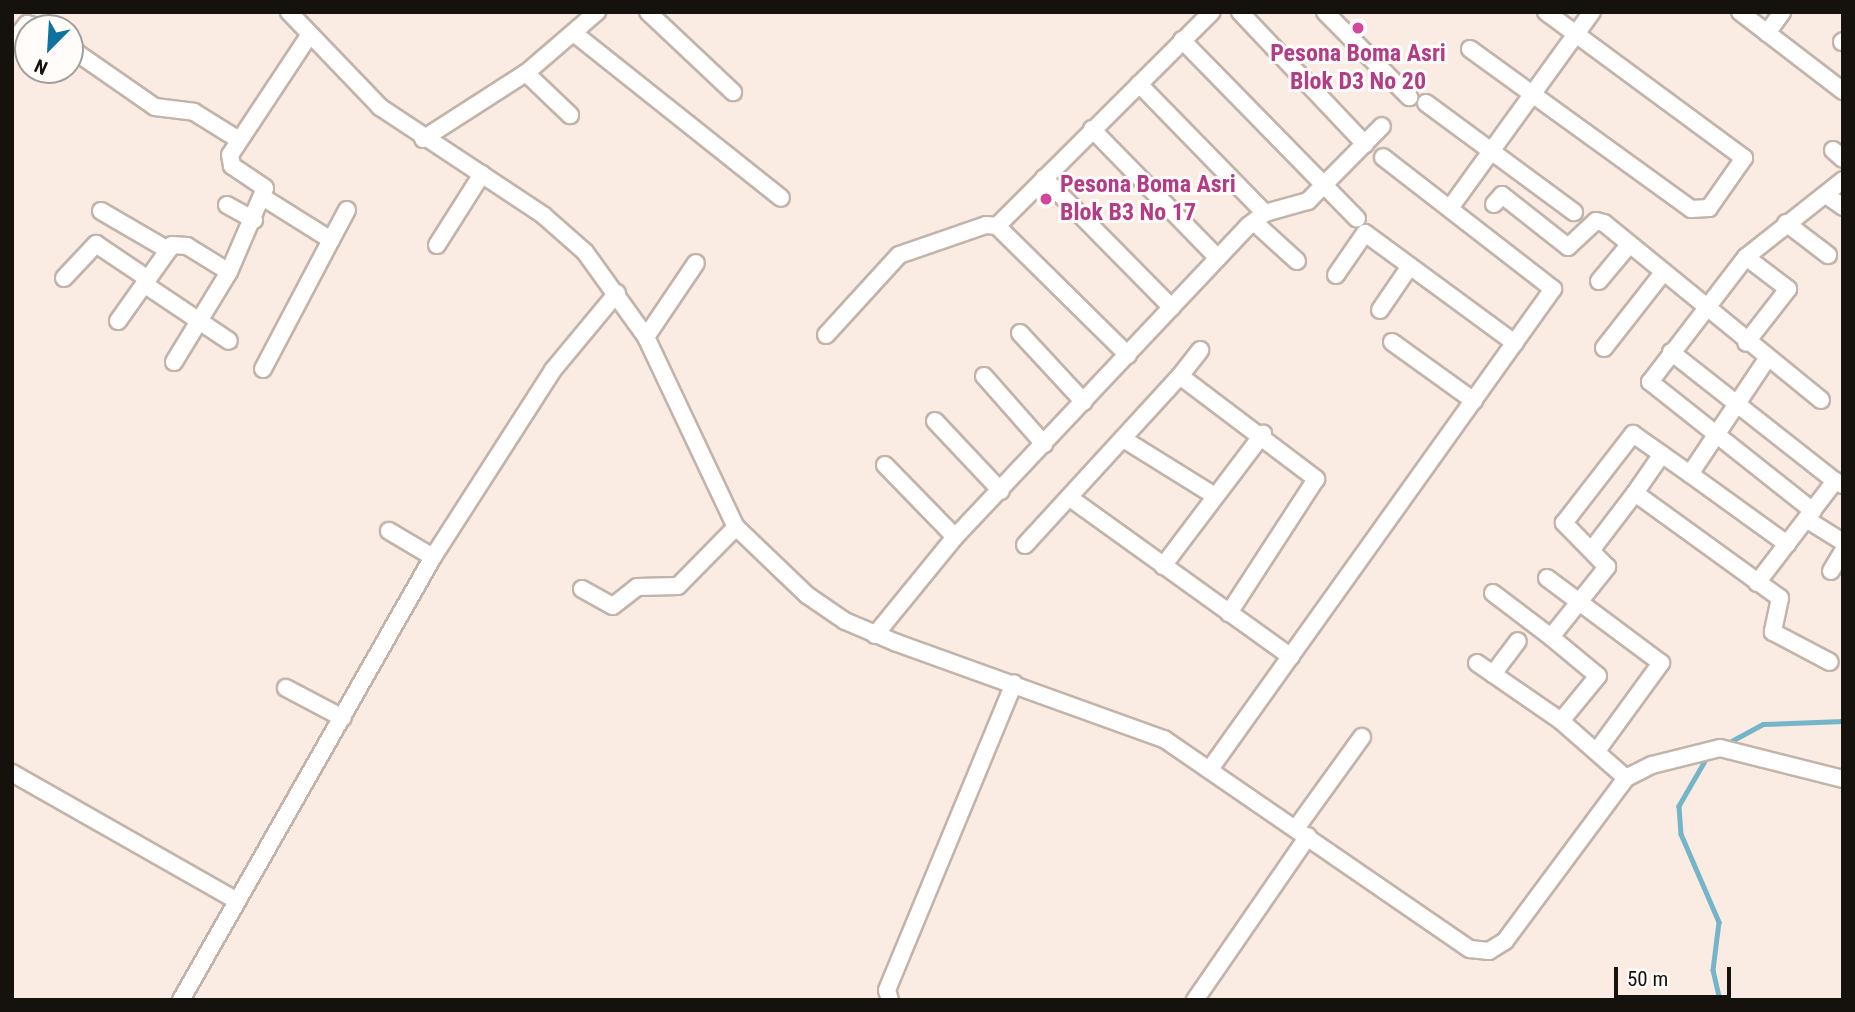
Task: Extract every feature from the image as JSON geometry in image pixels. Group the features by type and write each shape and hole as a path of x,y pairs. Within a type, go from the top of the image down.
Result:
{"street":[{"path":"289,12 360,89 423,139 543,215 617,293 646,337 736,527 826,610 875,635 1164,739 1302,831 1463,945 1489,951 1505,941 1626,778 1691,754 1743,751 1843,779"},
{"path":"423,139 526,73 575,34 597,12"},
{"path":"648,12 733,92"},
{"path":"826,335 899,255 997,226 1212,12"},
{"path":"1240,12 1365,144"},
{"path":"1325,12 1409,97"},
{"path":"1470,49 1691,209 1709,208 1742,167 1744,158 1546,12"},
{"path":"1450,208 1592,12"},
{"path":"1740,12 1843,91"},
{"path":"1767,33 1782,12"},
{"path":"174,362 229,272 264,198 264,185 231,163 239,140 310,34"},
{"path":"575,34 781,198"},
{"path":"1182,40 1357,219"},
{"path":"84,58 155,107 194,112 239,140"},
{"path":"526,73 570,115"},
{"path":"1139,84 1297,261"},
{"path":"1426,103 1574,212"},
{"path":"875,635 955,537 1218,258 1260,217 1308,201 1382,126"},
{"path":"1092,129 1218,258"},
{"path":"1210,769 1516,343 1552,285 1383,158"},
{"path":"437,245 482,174"},
{"path":"1044,178 1172,308"},
{"path":"1843,180 1746,257 1671,352 1651,389 1843,542"},
{"path":"1503,195 1568,247 1600,221 1704,311 1821,400"},
{"path":"1826,195 1843,207"},
{"path":"264,198 331,240"},
{"path":"227,205 254,220"},
{"path":"263,369 347,210"},
{"path":"101,211 168,250"},
{"path":"1786,223 1828,255"},
{"path":"997,226 1128,355"},
{"path":"1336,275 1366,233 1516,343"},
{"path":"118,321 168,250 180,243 229,272"},
{"path":"64,278 96,244 229,341"},
{"path":"1599,281 1629,245"},
{"path":"1746,257 1788,289 1746,343"},
{"path":"646,337 696,263"},
{"path":"1380,310 1410,266"},
{"path":"1604,348 1662,274"},
{"path":"181,1000 433,557 553,370 617,293"},
{"path":"1020,333 1084,402"},
{"path":"1392,342 1474,401"},
{"path":"1025,545 1125,440 1200,350"},
{"path":"1671,352 1839,483 1810,515 1757,583"},
{"path":"1690,474 1767,359"},
{"path":"984,376 1044,444"},
{"path":"1181,376 1263,434 1316,483 1229,613"},
{"path":"935,421 1001,491"},
{"path":"1163,566 1263,434"},
{"path":"1550,637 1607,567 1593,548 1564,526 1565,519 1633,434 1787,544"},
{"path":"1125,440 1215,496"},
{"path":"1593,548 1662,454"},
{"path":"884,465 955,537"},
{"path":"1635,493 1782,601 1773,632 1830,662"},
{"path":"1070,498 1291,657"},
{"path":"582,589 613,606 637,587 678,586 736,527"},
{"path":"389,531 433,557"},
{"path":"1831,571 1843,551"},
{"path":"1547,578 1661,663 1599,748"},
{"path":"1493,593 1598,676 1561,721"},
{"path":"1493,674 1518,641"},
{"path":"1477,663 1599,748 1626,778"},
{"path":"890,1000 887,990 1021,686"},
{"path":"286,688 343,718"},
{"path":"1195,1000 1362,737"},
{"path":"12,773 236,900"}],"waterway":[{"path":"1726,744 1763,724 1843,721"},
{"path":"1708,756 1679,806 1681,834 1719,922 1713,970 1720,1000"}],"place":[{"name":"Pesona Boma Asri Blok D3 No 20","path":"1358,28"},
{"name":"Pesona Boma Asri Blok B3 No 17","path":"1046,199"}]}
